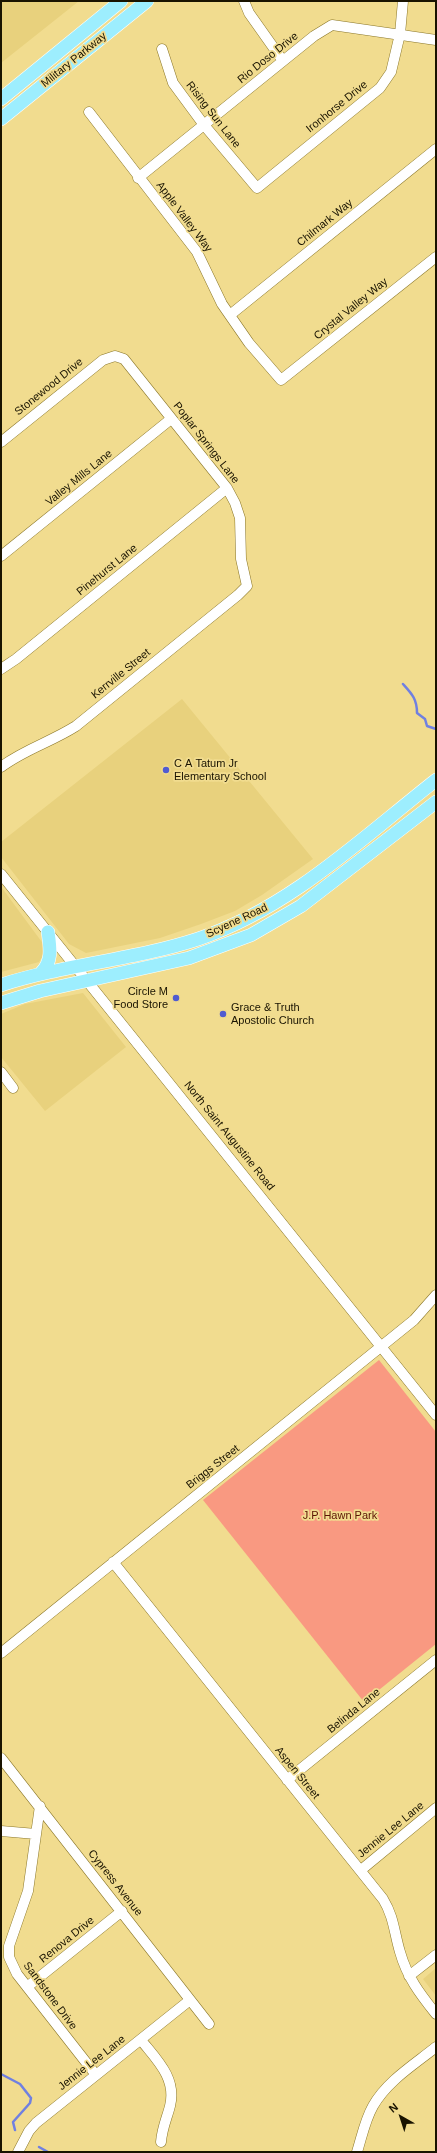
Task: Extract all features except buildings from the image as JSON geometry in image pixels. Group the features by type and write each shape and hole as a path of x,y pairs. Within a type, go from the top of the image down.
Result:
{"main road":[{"name":"Military Parkway","path":"1,99 121,1"},
{"name":"Military Parkway","path":"1,119 147,1"},
{"name":"Scyene Road","path":"1,985 41,973 183,944 224,929 264,910 313,877 436,780"},
{"name":"Scyene Road","path":"1,1003 23,995 189,958 218,949 267,928 301,906 436,802"},
{"path":"41,973 46,968 50,953 48,932"}],"street":[{"path":"244,1 249,14 282,62"},
{"name":"Ironhorse Drive","path":"257,188 380,88 391,72 400,34 403,1"},
{"name":"Rio Doso Drive","path":"138,178 282,62 332,24 436,40"},
{"name":"Rising Sun Lane","path":"162,49 173,83 204,125 257,188"},
{"name":"Apple Valley Way","path":"89,112 138,178 197,252 205,265 216,294 249,343 281,380"},
{"name":"Chilmark Way","path":"230,315 436,149"},
{"name":"Crystal Valley Way","path":"281,380 436,257"},
{"name":"Poplar Springs Lane","path":"115,356 124,359 227,488 235,503 240,518 241,558 247,586"},
{"name":"Stonewood Drive","path":"1,442 103,360 115,356"},
{"name":"Valley Mills Lane","path":"1,556 171,419"},
{"name":"Pinehurst Lane","path":"1,669 16,659 227,488"},
{"name":"Kerrville Street","path":"1,767 18,754 60,736 76,726 238,595 247,586"},
{"name":"North Saint Augustine Road","path":"1,874 436,1415"},
{"path":"1,1072 13,1088"},
{"name":"Briggs Street","path":"1,1653 381,1347 424,1311 436,1295"},
{"name":"Aspen Street","path":"113,1562 361,1870 391,1912 400,1951 409,1976 417,1991 436,2014"},
{"name":"Belinda Lane","path":"287,1780 436,1660"},
{"name":"Cypress Avenue","path":"1,1758 122,1911 208,2024"},
{"name":"Sandstone Drive","path":"40,1806 28,1891 9,1946 12,1964 27,1987 96,2075"},
{"name":"Jennie Lee Lane","path":"361,1870 436,1808"},
{"path":"1,1831 36,1834"},
{"name":"Renova Drive","path":"27,1987 122,1911"},
{"path":"409,1976 436,1955"},
{"name":"Jennie Lee Lane","path":"18,2152 21,2143 36,2123 190,2000"},
{"path":"140,2040 166,2073 170,2082 171,2104 162,2128 161,2142"},
{"path":"357,2152 367,2118 374,2104 384,2091 436,2047"}],"shaded area":[{"path":"1,1 79,1 1,63"},
{"name":"C A Tatum Jr Elementary School","path":"182,699 313,859 262,895 235,911 160,938 86,953 69,944 1,857 1,842"},
{"path":"2,888 47,949 39,962 1,972"},
{"path":"83,993 126,1047 45,1111 1,1057 1,1014 25,1004"},
{"path":"436,1968 436,1996 423,1979"}],"green space":[{"name":"J.P. Hawn Park","path":"379,1360 436,1432 436,1644 364,1702 203,1500"}],"waterway":[{"path":"403,684 413,697 416,704 417,713 425,719 427,726 436,729"},
{"path":"1,2074 20,2084 31,2098 30,2103 13,2122 15,2130"},
{"path":"39,2147 48,2152"}],"place":[{"name":"C A Tatum Jr Elementary School","path":"166,770"},
{"name":"Circle M Food Store","path":"176,998"},
{"name":"Grace & Truth Apostolic Church","path":"223,1014"}]}
